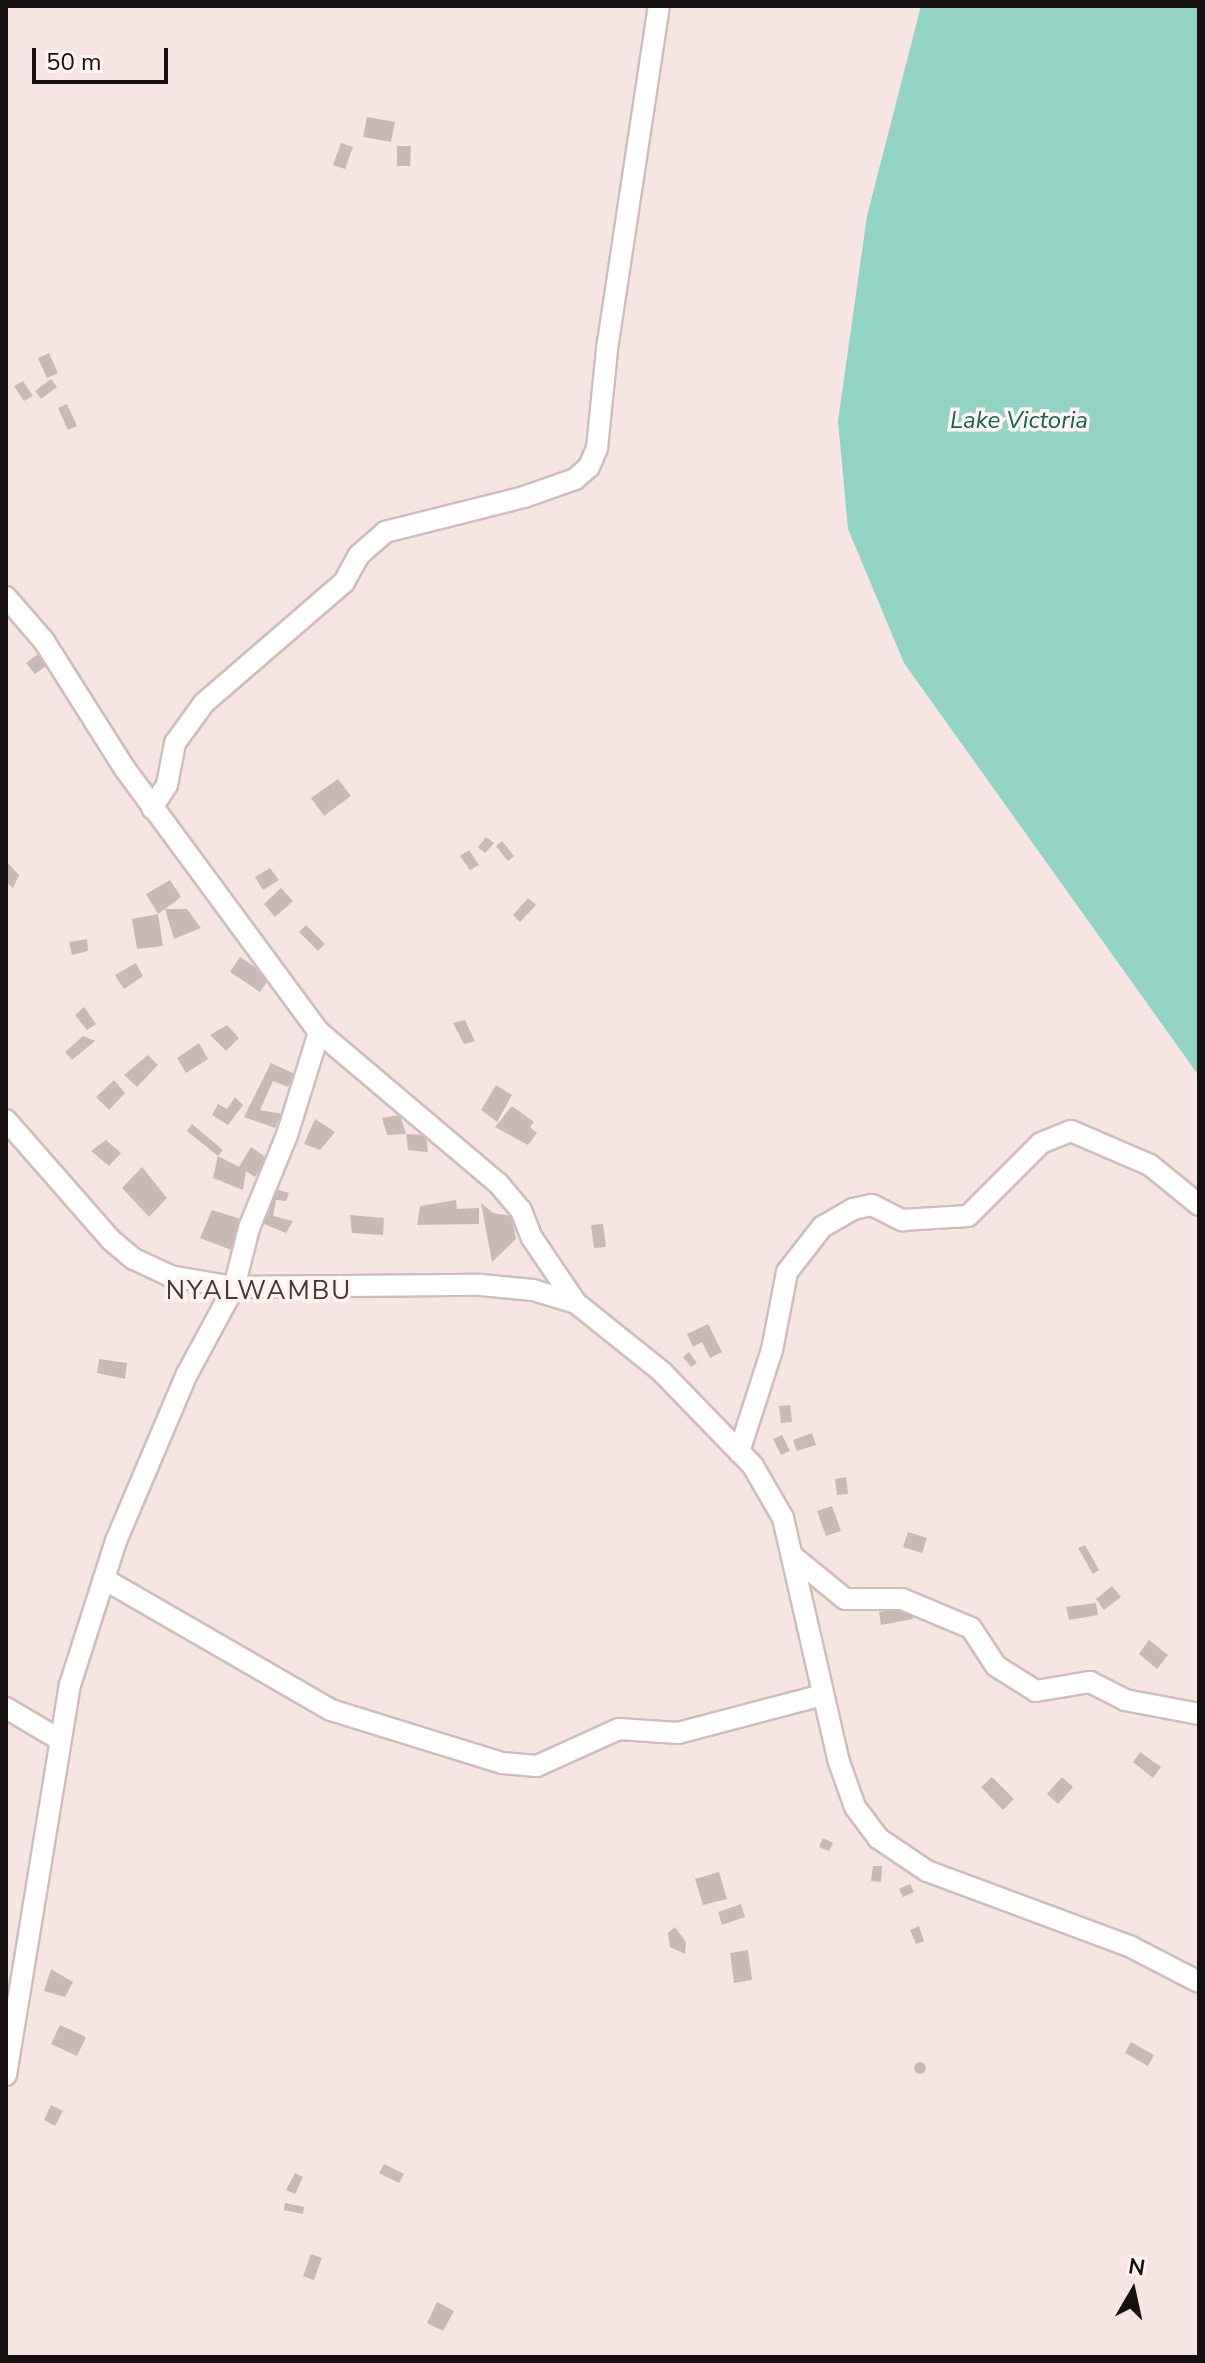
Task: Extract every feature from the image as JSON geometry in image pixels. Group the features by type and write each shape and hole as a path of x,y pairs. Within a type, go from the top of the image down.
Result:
{"street":[{"path":"152,808 167,785 175,743 204,703 344,582 359,555 385,532 524,497 575,479 589,467 597,448 659,6"},
{"path":"6,597 44,641 152,808 319,1032 498,1183 521,1210 532,1238 576,1303 662,1372 739,1452 783,1518 796,1559 823,1695 855,1807 878,1838 900,1855 976,1891 1131,1947 1199,1982"},
{"path":"6,2075 57,1738 104,1579 187,1374 234,1287 249,1228 287,1135 319,1032"},
{"path":"6,1120 111,1240 134,1259 170,1276 234,1287 481,1285 533,1290 576,1303"},
{"path":"739,1452 772,1350 787,1272 822,1227 853,1209 872,1205 902,1220 968,1216 1041,1143 1071,1131 1150,1165 1199,1205"},
{"path":"796,1559 845,1599 902,1599 971,1628 996,1666 1036,1691 1090,1682 1125,1700 1199,1714"},
{"path":"104,1579 331,1710 502,1763 537,1766 619,1729 678,1733 823,1695"},
{"path":"6,1708 57,1738"}],"water":[{"name":"Lake Victoria","path":"921,6 1199,6 1199,1076 904,663 848,529 838,421 867,216"}],"building":[{"path":"367,117 395,122 391,142 363,137"},
{"path":"341,143 353,147 345,169 333,165"},
{"path":"397,146 411,146 410,166 397,166"},
{"path":"49,353 58,373 47,378 38,358"},
{"path":"51,379 57,387 41,399 35,391"},
{"path":"23,381 33,396 24,401 14,386"},
{"path":"67,404 77,426 68,430 58,408"},
{"path":"41,652 50,663 35,674 26,663"},
{"path":"338,779 351,796 324,816 311,798"},
{"path":"486,837 494,843 485,853 478,847"},
{"path":"502,841 514,856 508,861 496,846"},
{"path":"469,850 479,865 470,870 460,856"},
{"path":"6,861 19,875 13,888 6,882"},
{"path":"270,868 279,880 263,890 255,877"},
{"path":"170,880 181,897 158,914 146,894"},
{"path":"281,888 293,901 275,917 264,904"},
{"path":"528,898 536,905 520,922 513,915"},
{"path":"165,909 187,909 201,928 174,939"},
{"path":"158,914 163,946 137,949 132,919"},
{"path":"306,925 325,944 318,951 299,932"},
{"path":"87,939 88,951 72,955 69,942"},
{"path":"240,957 270,977 260,992 230,972"},
{"path":"136,963 143,976 124,989 115,975"},
{"path":"84,1007 96,1024 87,1030 75,1015"},
{"path":"465,1020 475,1041 464,1044 453,1023"},
{"path":"227,1025 239,1038 226,1051 210,1035"},
{"path":"83,1036 95,1041 72,1060 65,1052"},
{"path":"199,1043 208,1059 186,1073 177,1058"},
{"path":"148,1055 158,1065 137,1087 124,1075"},
{"path":"271,1063 295,1074 288,1087 273,1081 260,1110 282,1114 275,1128 244,1117"},
{"path":"114,1080 125,1093 109,1110 96,1097"},
{"path":"496,1085 512,1095 497,1122 481,1110"},
{"path":"235,1097 243,1105 228,1125 212,1115 218,1104 227,1109"},
{"path":"512,1106 534,1122 530,1127 537,1133 528,1145 495,1127"},
{"path":"400,1115 406,1134 387,1135 382,1118"},
{"path":"315,1119 335,1132 320,1150 304,1144"},
{"path":"192,1124 223,1150 218,1156 187,1131"},
{"path":"406,1134 426,1135 428,1152 408,1150"},
{"path":"106,1140 121,1153 109,1166 91,1151"},
{"path":"251,1147 267,1158 255,1177 246,1171 243,1190 213,1178 218,1156 239,1167"},
{"path":"142,1167 167,1198 149,1217 122,1188"},
{"path":"272,1188 289,1193 286,1201 276,1200 273,1216 293,1221 286,1233 264,1224"},
{"path":"456,1200 457,1209 479,1208 479,1224 417,1225 420,1206"},
{"path":"481,1203 493,1213 512,1216 516,1239 492,1262"},
{"path":"212,1210 244,1220 234,1251 200,1238"},
{"path":"350,1215 384,1218 383,1235 352,1233"},
{"path":"603,1224 606,1247 594,1248 591,1225"},
{"path":"708,1324 722,1352 710,1358 702,1342 693,1347 687,1334"},
{"path":"689,1352 697,1363 691,1367 683,1357"},
{"path":"99,1359 127,1363 125,1379 97,1373"},
{"path":"790,1405 792,1422 781,1423 779,1406"},
{"path":"812,1433 816,1445 797,1451 793,1440"},
{"path":"782,1435 790,1451 781,1455 773,1439"},
{"path":"846,1477 848,1494 837,1495 835,1479"},
{"path":"832,1506 841,1531 826,1536 817,1511"},
{"path":"908,1532 927,1538 922,1553 903,1547"},
{"path":"1085,1545 1099,1570 1093,1574 1078,1548"},
{"path":"1112,1586 1121,1597 1104,1610 1096,1599"},
{"path":"1096,1603 1098,1615 1069,1620 1066,1607"},
{"path":"911,1607 913,1619 881,1625 879,1612"},
{"path":"1149,1640 1168,1655 1157,1669 1139,1654"},
{"path":"1140,1752 1161,1767 1153,1778 1133,1762"},
{"path":"992,1777 1014,1799 1003,1810 981,1787"},
{"path":"1062,1777 1073,1787 1058,1804 1047,1794"},
{"path":"823,1838 833,1843 829,1851 819,1847"},
{"path":"873,1866 882,1866 881,1882 871,1881"},
{"path":"719,1872 727,1899 703,1905 695,1879"},
{"path":"910,1884 914,1892 903,1897 899,1889"},
{"path":"741,1904 745,1917 722,1925 718,1912"},
{"path":"919,1926 924,1941 916,1944 910,1930"},
{"path":"675,1927 686,1942 685,1954 670,1947 668,1933"},
{"path":"748,1950 752,1980 734,1983 730,1953"},
{"path":"51,1969 73,1982 65,1997 44,1991"},
{"path":"60,2025 86,2037 77,2056 51,2044"},
{"path":"1131,2042 1154,2055 1148,2066 1125,2053"},
{"path":"920,2062 926,2068 920,2074 914,2068"},
{"path":"51,2105 63,2111 55,2126 44,2120"},
{"path":"384,2164 404,2174 399,2183 379,2173"},
{"path":"295,2173 303,2177 295,2194 286,2190"},
{"path":"285,2203 304,2207 303,2214 284,2210"},
{"path":"311,2254 322,2258 314,2280 303,2276"},
{"path":"437,2302 454,2311 443,2331 427,2323"}],"district":[{"name":"NYALWAMBU","path":"259,1291"}]}
